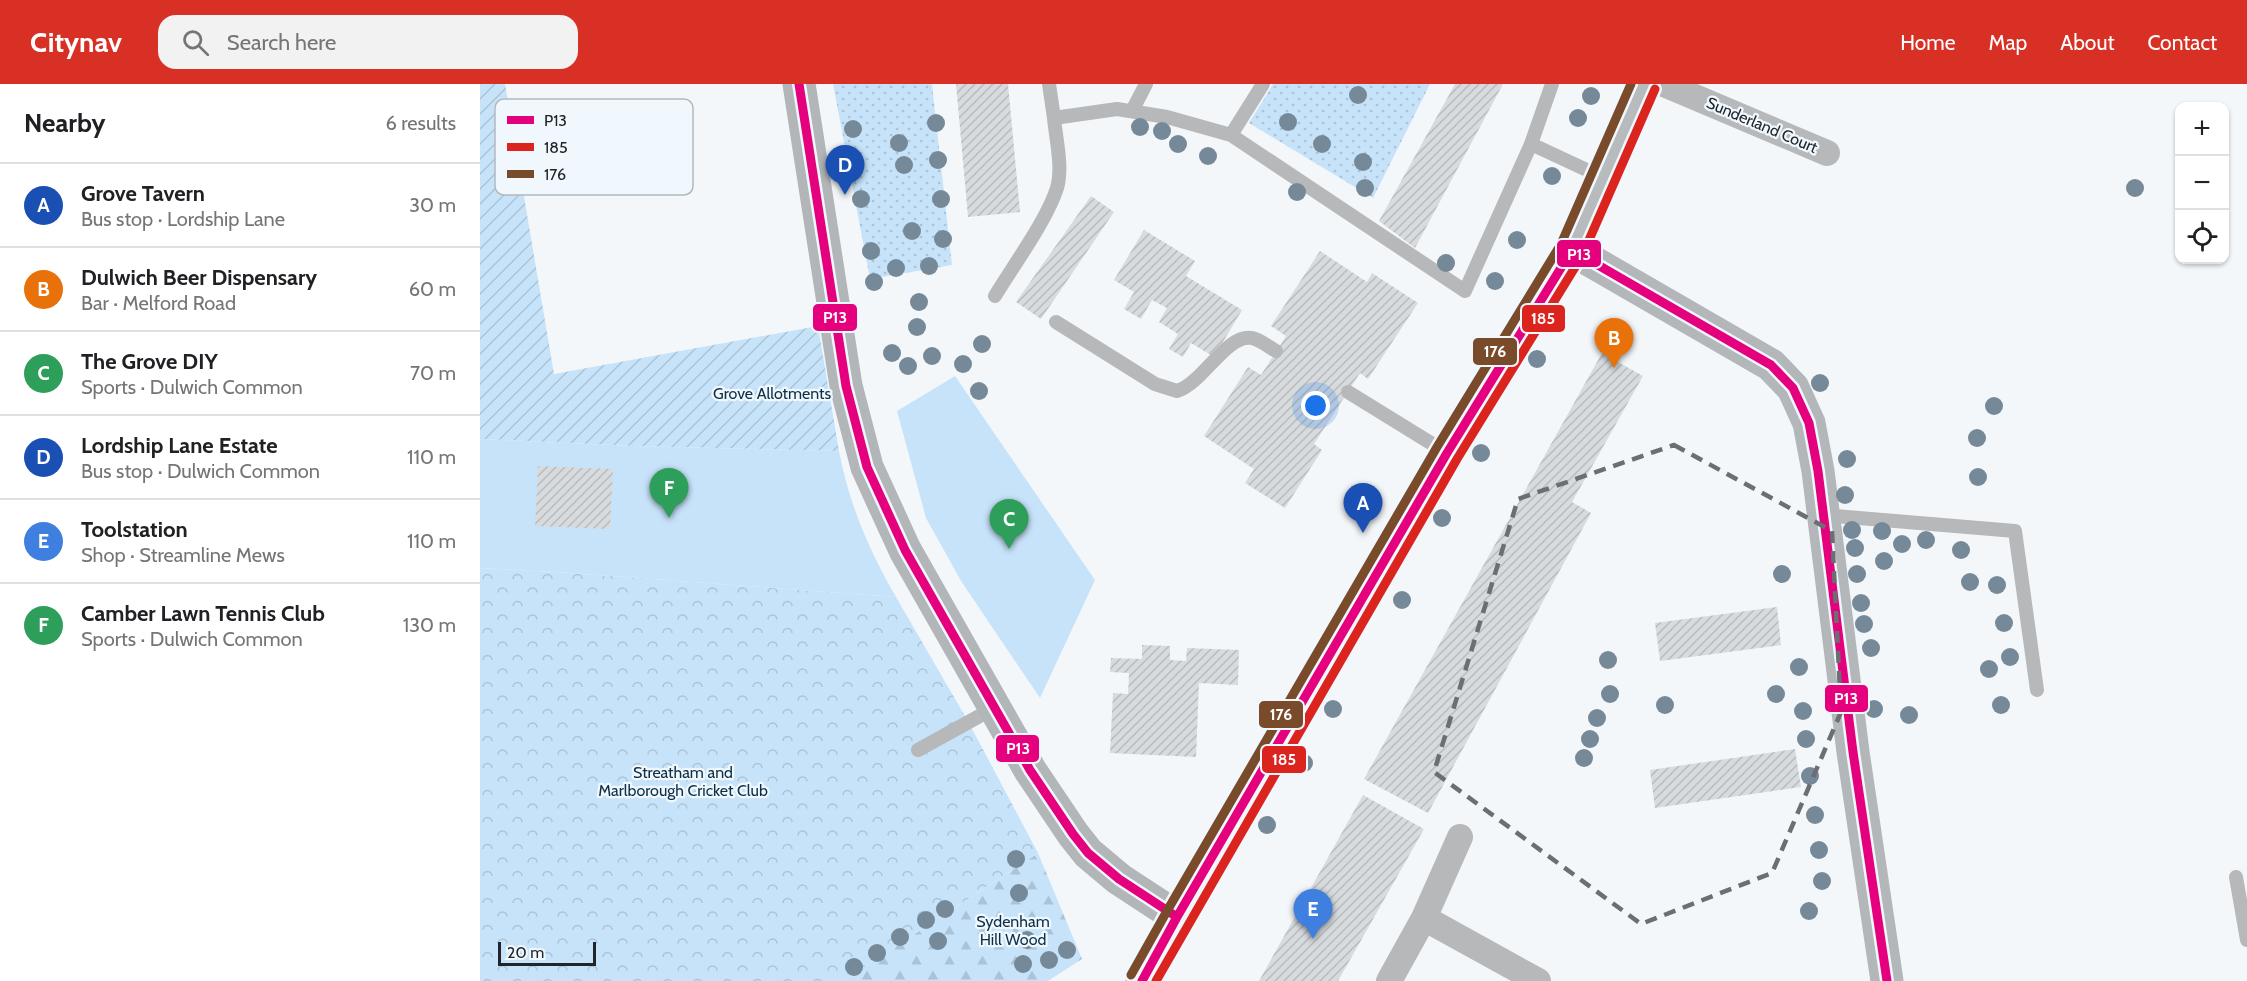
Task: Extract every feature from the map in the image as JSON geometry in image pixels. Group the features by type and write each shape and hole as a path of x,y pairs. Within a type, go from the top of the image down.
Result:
{"highway":[{"path":"799,84 846,386 867,467 905,549 1030,770 1088,853 1119,879 1177,916 1142,981"}],"main road":[{"path":"1177,916 1447,453 1572,250 1644,84"}],"street":[{"name":"Sunderland Court","path":"1664,84 1827,153"},
{"path":"1572,250 1771,365 1792,388 1809,423 1818,471 1853,752 1887,981"},
{"path":"1389,981 1424,918 1460,837"},
{"path":"1424,918 1538,981"}],"lane":[{"path":"995,296 1047,210 1057,186 1058,163 1049,84"},
{"path":"1132,111 1146,84"},
{"path":"1231,135 1263,84"},
{"path":"1054,118 1118,109 1167,117 1231,135 1465,291 1531,144 1552,84"},
{"path":"1531,144 1604,178"},
{"path":"1056,322 1155,384 1177,391 1193,384 1228,346 1242,339 1252,338 1276,351"},
{"path":"1348,392 1447,453"},
{"path":"1823,515 2015,531 2037,690"},
{"path":"918,750 994,708"},
{"path":"2236,877 2247,940"}],"highlighted area":[{"path":"1674,445 1832,531 1841,712 1772,873 1641,924 1434,772 1518,499"}],"green space":[{"name":"Grove Allotments","path":"480,84 505,84 508,99 495,99 495,195 524,195 554,374 818,326 839,451 633,446 480,439"},
{"path":"833,84 932,84 952,265 870,279"},
{"path":"1273,84 1430,84 1373,198 1249,123"},
{"path":"955,376 1095,580 1040,698 961,581 926,518 897,411"},
{"path":"480,439 633,446 839,451 848,490 861,526 896,597 480,568"},
{"name":"Streatham and Marlborough Cricket Club","path":"480,568 896,597 969,723 1038,853 843,981 480,981"},
{"name":"Sydenham Hill Wood","path":"1038,853 1082,959 1048,981 843,981"}],"building":[{"path":"956,84 1008,84 1020,212 968,217"},
{"path":"1455,84 1503,84 1415,248 1379,221"},
{"path":"1091,196 1114,212 1041,319 1016,302"},
{"path":"1144,230 1195,261 1186,276 1242,310 1214,357 1191,343 1183,357 1169,349 1178,334 1159,322 1167,308 1152,300 1141,319 1124,309 1134,292 1114,280"},
{"path":"1320,251 1367,282 1372,273 1418,303 1368,379 1360,373 1314,444 1322,450 1285,508 1245,483 1254,469 1204,436 1248,367 1261,375 1286,336 1271,326"},
{"path":"1602,353 1643,376 1572,502 1591,513 1428,813 1364,779"},
{"path":"538,466 613,469 610,529 535,526"},
{"path":"1777,607 1781,645 1660,661 1655,623"},
{"path":"1142,645 1170,646 1170,660 1186,661 1187,648 1239,650 1238,685 1199,683 1196,757 1110,753 1113,693 1128,694 1129,673 1110,672 1111,658 1142,659"},
{"path":"1795,749 1801,787 1655,808 1650,770"},
{"path":"1363,795 1424,829 1338,981 1259,981"}],"transit line":[{"name":"P13","path":"799,84 846,386 867,467 905,550 1030,770 1073,834 1088,853 1119,879 1177,917"},
{"name":"176","path":"1131,975 1437,447 1561,244 1631,84"},
{"name":"185","path":"1156,981 1457,459 1582,256 1655,89"},
{"name":"P13","path":"1142,981 1447,453 1572,250 1771,365 1793,388 1809,423 1818,471 1853,752 1887,981"}],"place":[{"name":"Lordship Lane Estate","path":"845,195"},
{"name":"Dulwich Beer Dispensary","path":"1614,368"},
{"name":"Camber Lawn Tennis Club","path":"669,518"},
{"name":"Grove Tavern","path":"1363,533"},
{"name":"The Grove DIY","path":"1009,549"},
{"name":"Toolstation","path":"1313,939"}]}
